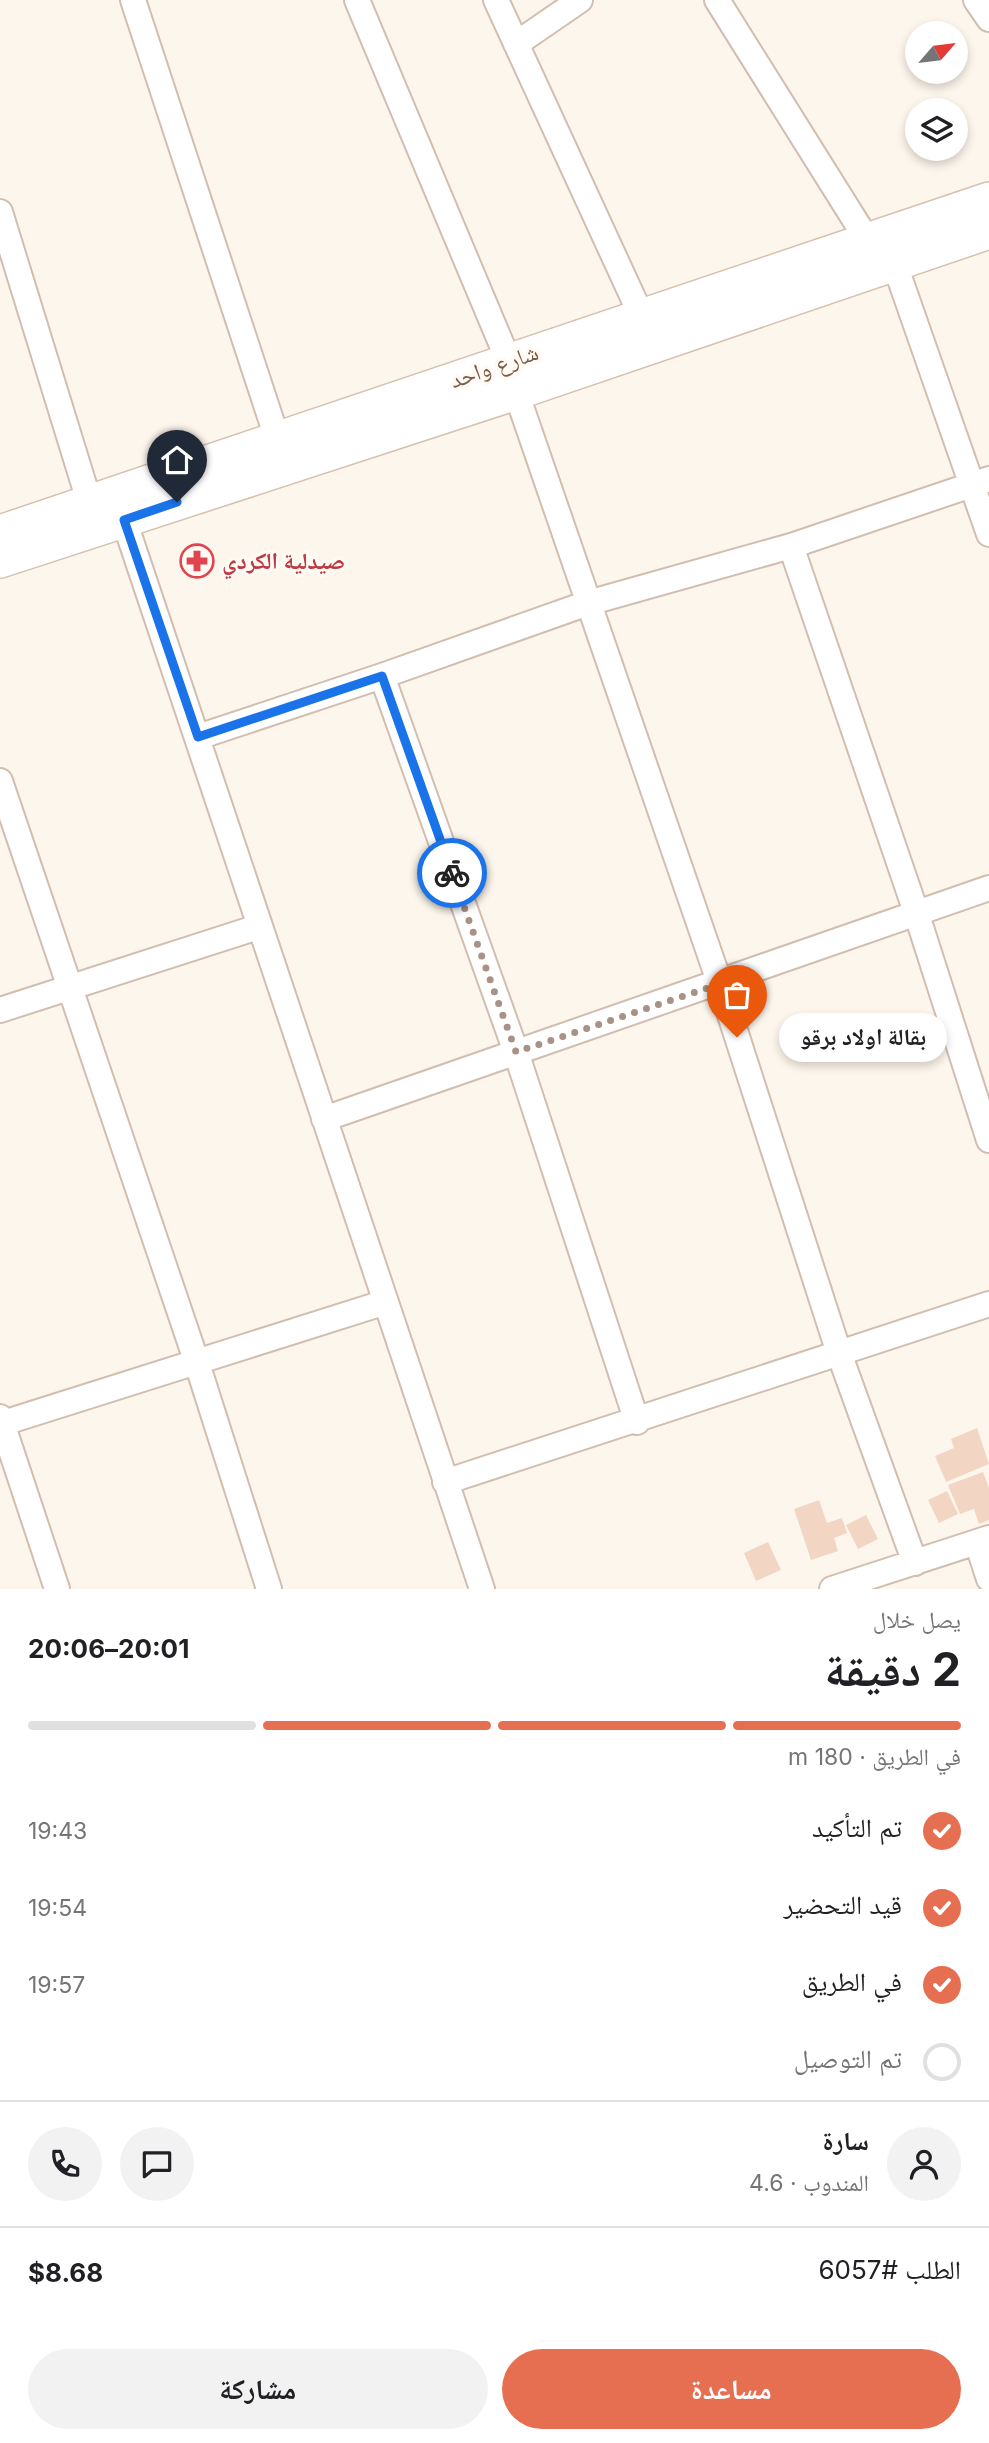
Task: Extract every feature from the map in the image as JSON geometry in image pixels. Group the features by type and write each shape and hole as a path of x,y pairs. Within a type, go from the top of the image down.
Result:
{"street":[{"path":"133,0 276,438"},
{"path":"357,0 512,377 587,603 720,984 839,1353 915,1563"},
{"path":"496,0 640,315"},
{"path":"516,44 580,0"},
{"path":"717,0 868,241"},
{"path":"976,0 989,19"},
{"name":"شارع واحد","path":"0,533 276,438 512,377 895,265 928,236 989,200"},
{"path":"0,212 89,502"},
{"name":"شارع واحد","path":"0,561 124,520 512,377 640,315 868,241 989,231"},
{"path":"895,265 981,482 989,534"},
{"path":"198,737 382,676 587,603 791,546 981,482"},
{"path":"124,520 482,1589"},
{"path":"791,546 917,915 989,1140"},
{"path":"382,676 516,1052 637,1422"},
{"path":"0,782 196,1360 269,1589"},
{"path":"324,1119 720,984 989,888"},
{"path":"0,1010 258,926"},
{"path":"57,1589 1,1422 386,1302"},
{"path":"445,1482 637,1422 989,1304"},
{"path":"839,1588 983,1540 989,1579"}],"building":[{"path":"977,1428 989,1464 946,1482 935,1456 954,1448 951,1439"},
{"path":"983,1472 989,1488 989,1520 979,1524 974,1509 960,1514 948,1485"},
{"path":"947,1491 958,1514 939,1523 928,1500"},
{"path":"819,1500 827,1523 842,1518 847,1533 834,1538 838,1551 811,1560 794,1509"},
{"path":"866,1515 878,1539 858,1549 846,1525"},
{"path":"768,1542 781,1570 756,1581 744,1553"}],"way so far":[{"path":"452,873 516,1052 720,984 737,1037"}],"place":[{"name":"صيدلية الكردي","path":"197,561"},
{"name":"بقالة اولاد برقو","path":"737,1037"}],"route":[{"path":"177,502 124,520 198,737 382,676 452,873"}]}
